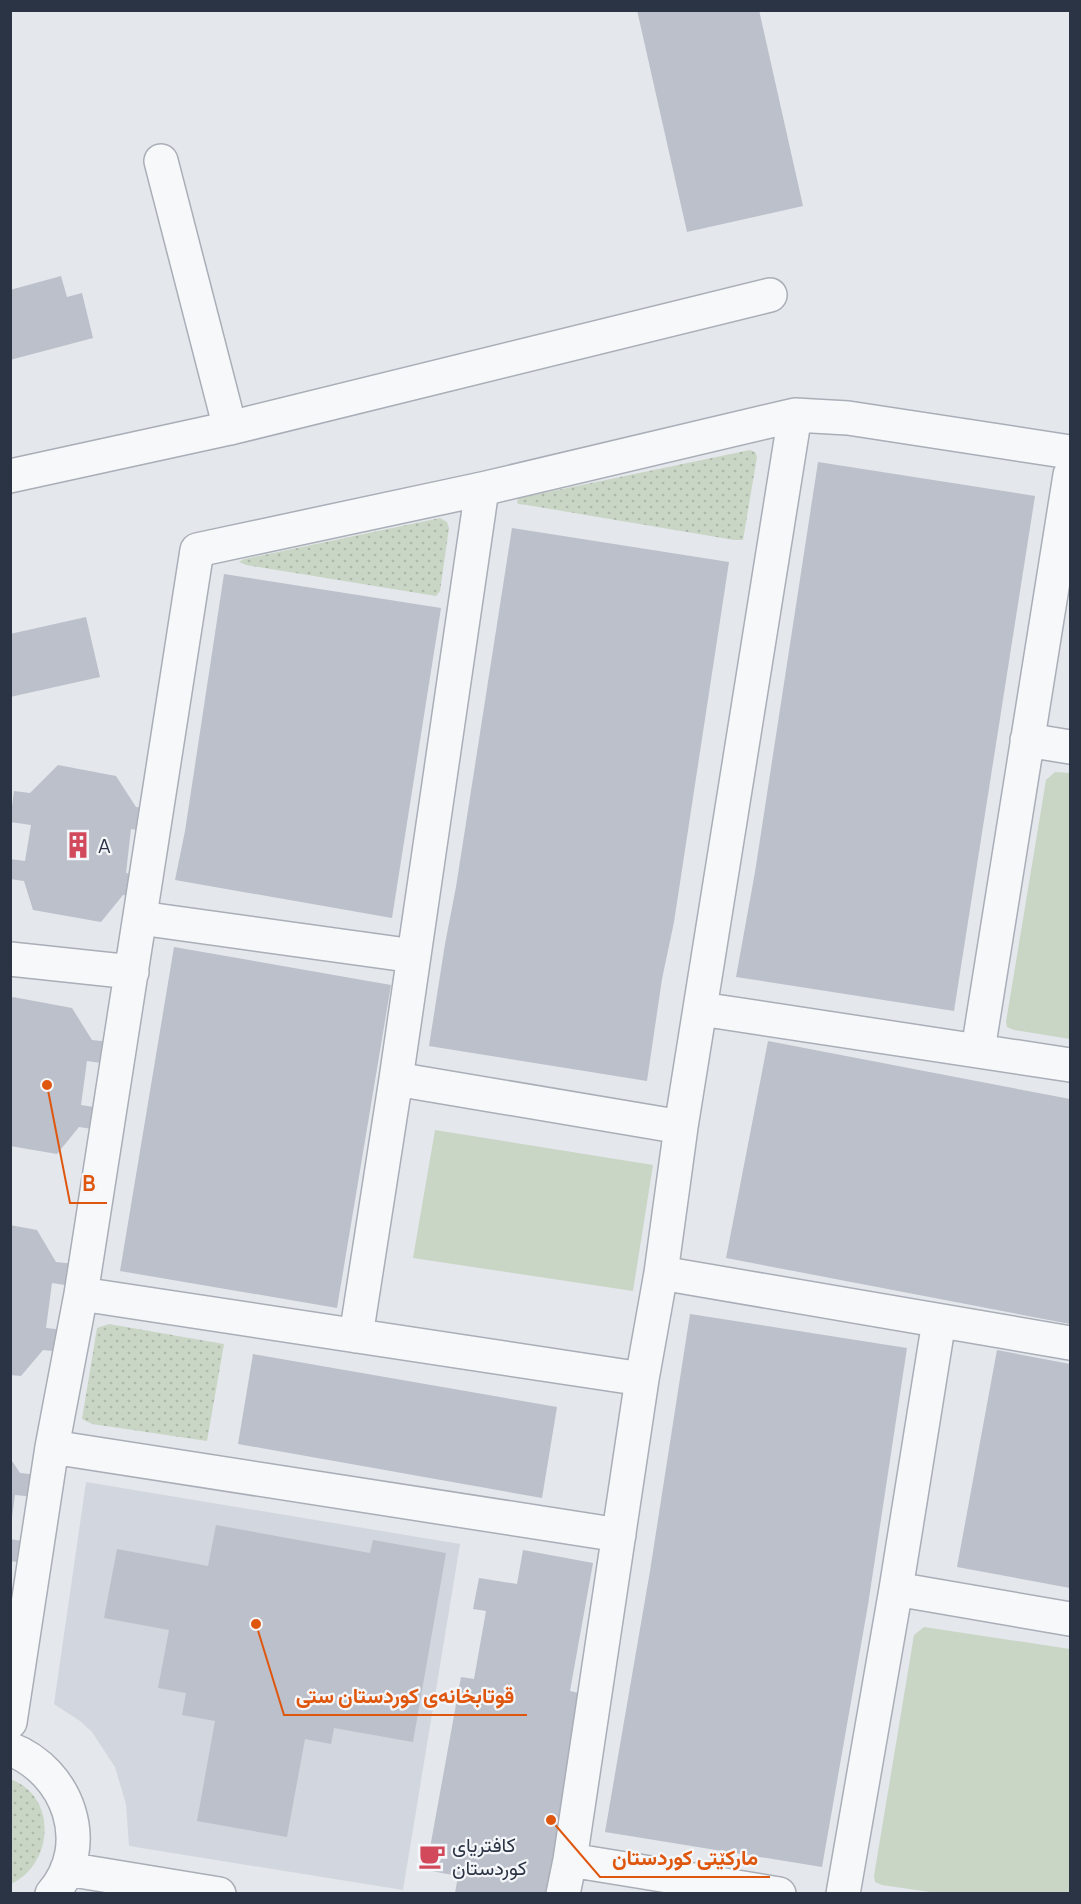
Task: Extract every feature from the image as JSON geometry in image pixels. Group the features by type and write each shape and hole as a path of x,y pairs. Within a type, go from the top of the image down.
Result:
{"street":[{"path":"161,160 230,428"},
{"path":"10,476 230,428 770,296"},
{"path":"563,1893 570,1860 642,1378 661,1273 681,1127 795,415"},
{"path":"10,1722 52,1446 81,1294 197,550 482,489 795,415 848,418 1071,452"},
{"path":"978,1050 1071,475"},
{"path":"356,1336 482,489"},
{"path":"1027,740 1071,747"},
{"path":"140,918 414,956"},
{"path":"10,959 132,972"},
{"path":"701,1009 1071,1065"},
{"path":"396,1079 681,1127"},
{"path":"661,1273 1071,1343"},
{"path":"81,1294 642,1378"},
{"path":"843,1893 896,1589 939,1321"},
{"path":"52,1446 619,1535"},
{"path":"896,1589 1071,1619"},
{"path":"10,1749 42,1768 60,1788 70,1814 73,1842 60,1881 219,1893"},
{"path":"570,1860 779,1893"}],"shaded area":[{"path":"86,1482 460,1544 403,1890 129,1846 126,1804 115,1767 92,1732 54,1704"}],"green space":[{"path":"750,450 755,452 757,457 743,540 518,504 517,501 519,498"},
{"path":"440,518 447,522 449,528 440,591 436,596 239,562 244,559"},
{"path":"1055,772 1070,773 1070,1039 1014,1030 1007,1027 1006,1022 1046,780"},
{"path":"435,1130 653,1165 633,1291 413,1258"},
{"path":"109,1324 224,1344 207,1441 92,1424 82,1419 97,1328"},
{"path":"924,1627 1070,1649 1070,1893 937,1893 875,1882 874,1876 914,1635"},
{"path":"10,1779 26,1788 36,1800 43,1814 45,1830 36,1862 11,1884"}],"building":[{"path":"637,10 759,10 803,206 687,232"},
{"path":"61,276 67,297 82,293 93,338 10,360 10,290"},
{"path":"818,462 1035,496 954,1011 736,977 755,872"},
{"path":"512,528 729,562 674,922 662,979 647,1081 429,1046"},
{"path":"224,574 441,608 392,918 175,880 185,831"},
{"path":"86,617 100,677 10,697 10,634"},
{"name":"A","path":"58,765 116,776 136,807 155,809 152,832 131,829 126,873 144,876 142,898 123,895 101,922 33,910 24,881 10,879 10,859 25,861 31,825 10,822 14,791 30,793"},
{"path":"174,947 391,985 337,1308 120,1271"},
{"path":"13,997 72,1008 92,1040 111,1042 108,1064 87,1061 81,1105 100,1108 98,1130 79,1127 57,1154 10,1146 10,1000"},
{"path":"768,1041 1070,1099 1070,1324 726,1258"},
{"path":"10,1225 37,1230 56,1262 75,1264 72,1286 52,1283 46,1328 65,1330 62,1352 43,1350 21,1376 10,1375"},
{"path":"690,1314 907,1348 868,1605 822,1867 605,1832 650,1571"},
{"path":"997,1350 1070,1364 1070,1588 957,1567"},
{"path":"253,1354 557,1407 542,1498 238,1444"},
{"path":"10,1458 20,1473 39,1475 36,1497 15,1495 12,1517"},
{"path":"216,1525 370,1553 373,1540 446,1553 413,1742 334,1728 331,1744 305,1739 287,1837 197,1821 215,1721 182,1715 186,1693 158,1688 169,1630 104,1618 117,1549 208,1566"},
{"path":"10,1539 28,1542 25,1563 10,1561"},
{"path":"523,1550 593,1563 570,1691 583,1694 546,1893 455,1893 458,1876 426,1870 461,1677 474,1679 486,1611 473,1609 479,1578 517,1584"}],"place":[{"name":"A","path":"78,845"},
{"name":"B","path":"47,1085"},
{"name":"قوتابخانەی کوردستان ستی","path":"256,1624"},
{"name":"مارکێتی کوردستان","path":"551,1820"},
{"name":"کافتریای کوردستان","path":"432,1856"}]}
